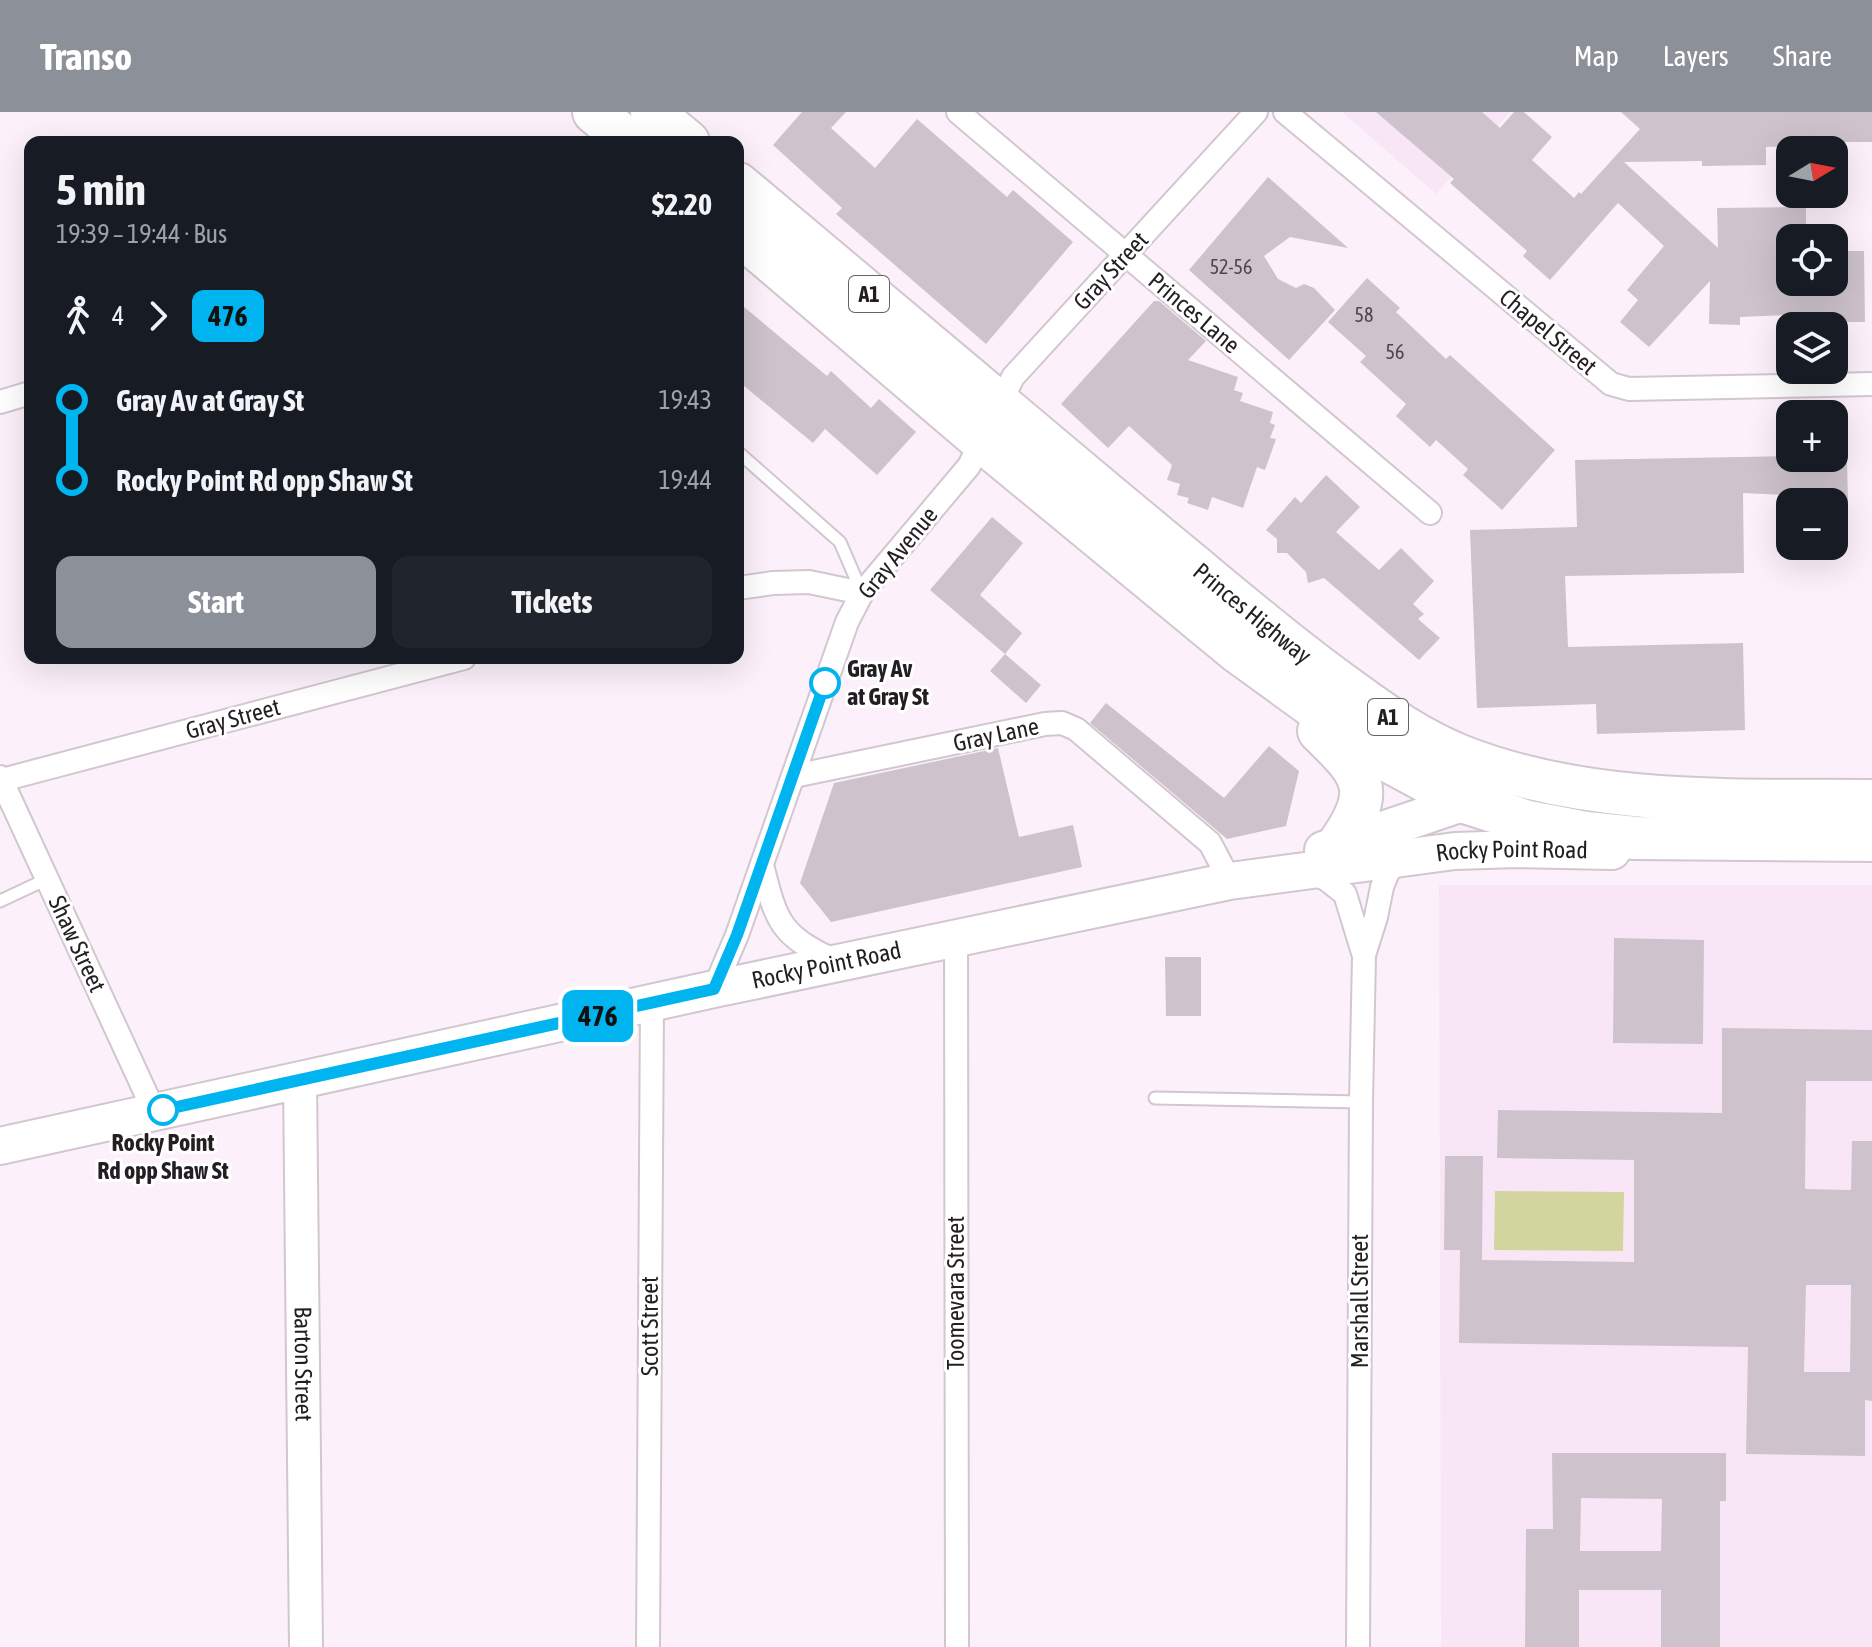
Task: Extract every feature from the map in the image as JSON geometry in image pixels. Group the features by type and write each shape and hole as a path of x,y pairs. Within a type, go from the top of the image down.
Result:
{"highway":[{"path":"594,112 623,136"},
{"path":"652,112 681,136"},
{"name":"Princes Highway","path":"744,189 1259,620 1383,714 1457,755 1536,779 1607,792 1647,796 1872,801"},
{"name":"Princes Highway","path":"744,238 982,441 1238,652 1387,760 1465,802 1528,822 1635,838 1872,840"},
{"path":"1238,652 1355,769 1361,785 1359,814 1338,845"}],"main road":[{"name":"Rocky Point Road","path":"1230,881 1536,779"},
{"name":"Rocky Point Road","path":"0,1146 714,989 1230,881 1403,857 1517,849 1738,855 1793,840"}],"street":[{"name":"Princes Lane","path":"958,112 1430,513"},
{"name":"Gray Street","path":"982,441 1013,377 1256,112"},
{"name":"Chapel Street","path":"1285,112 1611,384 1629,389 1872,384"},
{"path":"0,402 24,395"},
{"name":"Gray Avenue","path":"714,989 737,935 842,635 862,593 969,466 982,441"},
{"path":"744,587 809,582 862,593"},
{"name":"Gray Street","path":"1,779 441,664"},
{"name":"Gray Lane","path":"794,776 1062,723 1076,729 1210,843 1230,881"},
{"name":"Shaw Street","path":"1,779 154,1111"},
{"name":"Marshall Street","path":"1358,1647 1364,956 1382,887 1388,872 1403,857"},
{"path":"762,865 774,910 786,930 804,946 839,963"},
{"name":"Marshall Street","path":"1306,871 1326,879 1345,894 1364,956"},
{"name":"Toomevara Street","path":"956,938 957,1647"},
{"name":"Scott Street","path":"648,1647 652,1004"},
{"name":"Barton Street","path":"300,1080 306,1647"}],"lane":[{"path":"744,457 840,542 862,593"},
{"path":"0,901 47,879"},
{"path":"1155,1098 1361,1102"}],"shaded area":[{"path":"1342,112 1510,112 1436,194"},
{"path":"1439,885 1872,885 1872,1647 1441,1647"}],"green space":[{"path":"1495,1191 1624,1192 1623,1251 1494,1250"}],"building":[{"path":"802,112 846,112 831,128 875,168 917,119 1007,197 1013,190 1073,242 986,344 836,214 842,208 773,145"},
{"path":"1376,112 1482,112 1500,128 1514,112 1524,112 1552,137 1532,160 1574,198 1640,129 1621,112 1872,112 1872,142 1848,142 1848,136 1776,136 1776,147 1766,147 1766,165 1702,166 1702,161 1624,162 1718,248 1717,208 1806,208 1806,224 1776,224 1776,296 1848,296 1848,251 1864,251 1865,322 1848,322 1848,312 1776,312 1776,315 1740,317 1740,325 1709,324 1710,281 1649,347 1620,322 1638,300 1627,290 1664,246 1618,203 1550,280 1523,256 1527,251 1450,183 1454,179"},
{"path":"1268,177 1348,248 1290,237 1264,256 1278,279 1296,288 1304,284 1314,288 1335,310 1289,360 1189,270"},
{"path":"1367,278 1400,308 1396,312 1446,359 1450,355 1555,450 1502,510 1463,475 1468,469 1436,440 1430,447 1396,416 1406,404 1360,362 1366,356 1328,322"},
{"path":"1154,301 1159,301 1206,341 1188,360 1238,377 1234,390 1243,393 1240,401 1273,412 1270,423 1275,425 1270,438 1276,439 1265,470 1257,467 1243,508 1212,497 1208,510 1187,503 1189,498 1177,495 1180,484 1167,480 1172,465 1129,426 1108,448 1061,404"},
{"path":"744,307 827,376 831,371 871,408 879,399 916,432 877,475 825,429 813,443 744,386"},
{"path":"1776,456 1776,472 1847,472 1848,488 1776,488 1776,495 1743,493 1744,573 1565,576 1568,647 1743,643 1745,730 1597,734 1596,704 1477,708 1470,530 1577,527 1575,460"},
{"path":"1326,475 1360,507 1336,532 1379,570 1401,548 1434,581 1413,604 1424,614 1418,619 1440,638 1419,660 1324,578 1308,583 1306,572 1287,553 1277,553 1277,539 1266,530 1295,497 1301,503"},
{"path":"992,517 1023,543 980,595 1022,633 1005,654 930,590"},
{"path":"1005,654 1041,685 1026,703 990,671"},
{"path":"1106,703 1224,798 1269,746 1299,771 1286,826 1227,839 1090,723"},
{"path":"998,748 1019,837 1073,825 1082,867 831,922 800,883 834,783"},
{"path":"1614,938 1704,940 1703,1044 1613,1043"},
{"path":"1165,957 1201,957 1201,1016 1166,1016"},
{"path":"1722,1028 1872,1030 1872,1081 1806,1081 1805,1189 1851,1190 1852,1141 1872,1141 1872,1401 1865,1400 1865,1456 1746,1454 1748,1347 1459,1343 1460,1250 1444,1250 1445,1156 1483,1156 1482,1260 1634,1262 1634,1160 1497,1158 1498,1110 1722,1113","holes":["1806,1285 1851,1285 1850,1372 1804,1372"]},
{"path":"1552,1453 1726,1453 1726,1501 1720,1501 1720,1647 1661,1647 1661,1590 1579,1590 1579,1647 1525,1647 1526,1529 1553,1529","holes":["1581,1498 1662,1499 1661,1551 1580,1551"]}],"bus line":[{"name":"476","path":"163,1110 714,989 737,935 825,683"}],"place":[{"name":"Gray Av at Gray St","path":"825,683"},
{"name":"Rocky Point Rd opp Shaw St","path":"163,1110"}]}
